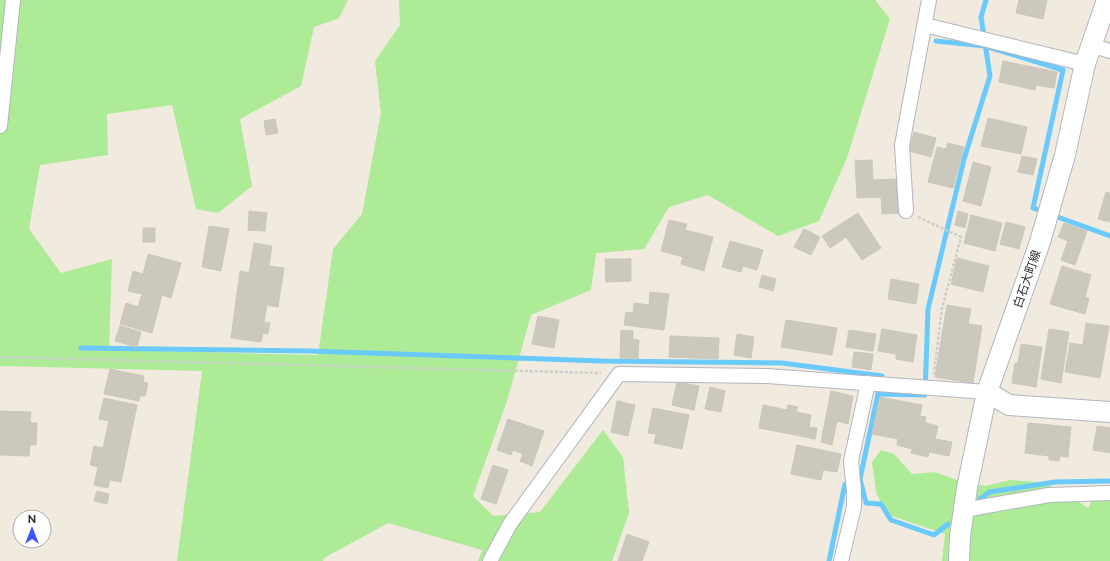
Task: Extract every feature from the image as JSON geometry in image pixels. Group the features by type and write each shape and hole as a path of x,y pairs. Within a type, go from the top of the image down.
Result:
{"main road":[{"name":"白石大町線","path":"959,561 960,536 967,488 987,392 1040,242 1064,155 1088,55 1107,0"},
{"path":"987,392 1009,405 1110,412"}],"street":[{"path":"0,126 13,0"},
{"path":"906,211 902,145 929,0"},
{"path":"925,25 991,41 1088,55 1110,51"},
{"path":"490,561 510,524 619,374 767,376 987,392"},
{"path":"842,561 854,507 851,461 876,383"},
{"path":"964,510 1049,495 1110,493"}],"path":[{"path":"906,211 961,237 942,308 927,388"},
{"path":"0,357 619,374"}],"green space":[{"path":"0,0 348,0 339,18 314,27 301,86 240,119 252,186 218,213 196,209 172,105 107,114 108,155 40,165 29,229 61,273 112,259 109,350 318,355 333,249 362,214 381,113 375,61 400,25 399,0 875,0 890,19 847,158 819,221 778,236 708,195 669,207 644,249 596,253 591,290 531,315 507,401 473,496 493,516 540,512 603,430 623,457 629,513 612,561 478,561 482,550 388,523 324,558 323,561 177,561 202,371 0,366"},
{"path":"881,450 894,454 912,474 935,472 957,480 985,486 1010,480 1038,482 1059,489 1088,508 1092,501 1110,500 1110,561 942,561 945,534 886,514 876,492 872,462"}],"building":[{"path":"1019,0 1047,0 1043,19 1016,13"},
{"path":"1003,61 1057,72 1054,88 1036,85 1035,90 999,82"},
{"path":"988,118 1027,127 1021,154 981,146"},
{"path":"275,119 278,133 266,135 264,121"},
{"path":"914,132 936,138 931,157 909,151"},
{"path":"948,143 964,147 953,188 928,182 937,147 946,149"},
{"path":"1022,156 1037,159 1033,175 1018,172"},
{"path":"872,160 873,180 898,179 900,213 882,214 881,197 857,198 855,161"},
{"path":"973,162 991,167 981,206 963,201"},
{"path":"1106,192 1110,193 1110,222 1098,219"},
{"path":"249,211 267,213 265,231 248,230"},
{"path":"958,211 968,214 965,228 955,225"},
{"path":"858,213 881,248 862,260 846,237 830,248 822,236"},
{"path":"971,215 1002,223 995,251 964,243"},
{"path":"669,220 687,224 685,230 713,237 704,271 681,264 683,257 661,251"},
{"path":"1006,222 1025,227 1019,249 1000,244"},
{"path":"1064,223 1087,231 1075,265 1061,260 1068,241 1058,237"},
{"path":"209,226 229,229 221,271 202,267"},
{"path":"143,228 155,228 155,242 143,242"},
{"path":"804,229 820,237 811,255 794,247"},
{"path":"730,241 763,250 757,270 743,266 741,272 722,267"},
{"path":"254,243 272,246 269,266 284,268 278,307 267,305 264,322 270,323 268,334 263,333 261,342 231,338 240,271 249,273"},
{"path":"148,254 181,263 171,298 162,295 152,333 120,324 126,303 138,307 142,294 128,291 133,271 143,274"},
{"path":"957,258 989,266 983,292 951,284"},
{"path":"605,259 631,259 631,281 606,282"},
{"path":"1062,266 1091,275 1085,297 1089,298 1085,314 1050,304"},
{"path":"762,275 776,279 773,291 759,287"},
{"path":"891,279 919,284 916,304 888,299"},
{"path":"650,292 669,294 664,330 624,325 626,312 633,313 634,303 649,305"},
{"path":"947,305 971,309 968,324 982,326 973,383 935,377"},
{"path":"538,316 559,320 554,348 532,344"},
{"path":"786,320 837,328 832,355 781,347"},
{"path":"1086,323 1109,326 1100,378 1065,372 1070,343 1083,345"},
{"path":"120,326 141,332 137,347 115,341"},
{"path":"882,329 917,335 913,362 896,359 896,354 878,351"},
{"path":"1049,329 1069,332 1061,383 1041,379"},
{"path":"621,330 633,331 633,339 639,340 638,359 620,358"},
{"path":"849,330 876,334 873,351 846,347"},
{"path":"737,334 754,337 751,358 734,355"},
{"path":"670,336 719,338 718,359 669,357"},
{"path":"1021,344 1042,347 1036,387 1012,383 1015,363 1018,363"},
{"path":"854,352 873,354 871,370 852,367"},
{"path":"110,369 144,376 143,382 148,383 145,396 140,396 139,401 104,394"},
{"path":"677,382 699,386 694,410 672,405"},
{"path":"710,387 725,391 721,412 705,409"},
{"path":"831,391 853,396 848,424 837,421 832,445 821,442"},
{"path":"880,397 922,405 920,416 926,417 925,423 938,426 935,439 952,442 949,456 929,452 928,457 911,453 912,449 897,445 898,439 872,434"},
{"path":"104,398 137,405 121,482 110,480 108,488 94,485 98,467 90,465 94,446 103,448 109,421 99,419"},
{"path":"617,401 635,405 628,436 611,432"},
{"path":"763,405 787,410 788,405 798,407 796,412 811,415 809,427 817,428 815,439 759,428"},
{"path":"653,408 689,415 682,449 654,443 656,434 648,433"},
{"path":"0,411 31,412 30,423 37,423 36,445 30,445 29,456 0,455"},
{"path":"508,419 544,431 532,466 520,461 523,454 513,450 511,455 497,450"},
{"path":"1028,423 1071,427 1068,457 1060,456 1059,461 1049,460 1049,456 1025,453"},
{"path":"1097,426 1110,428 1110,453 1093,450"},
{"path":"797,445 841,454 837,472 823,470 821,480 791,474"},
{"path":"493,465 508,470 496,504 481,499"},
{"path":"97,491 109,494 107,504 94,501"},
{"path":"627,534 649,542 642,561 618,561"}],"waterway":[{"path":"81,348 309,351 602,361 782,363 882,376 878,394 925,395 928,309 964,159 990,76 981,17 986,0"},
{"path":"936,41 985,46 1063,70 1033,208 1045,212"},
{"path":"1052,215 1110,236"},
{"path":"829,561 845,484 860,479 878,394"},
{"path":"860,479 866,503 881,504 891,520 934,535 948,524"},
{"path":"979,500 989,492 1055,482 1110,481"}]}
